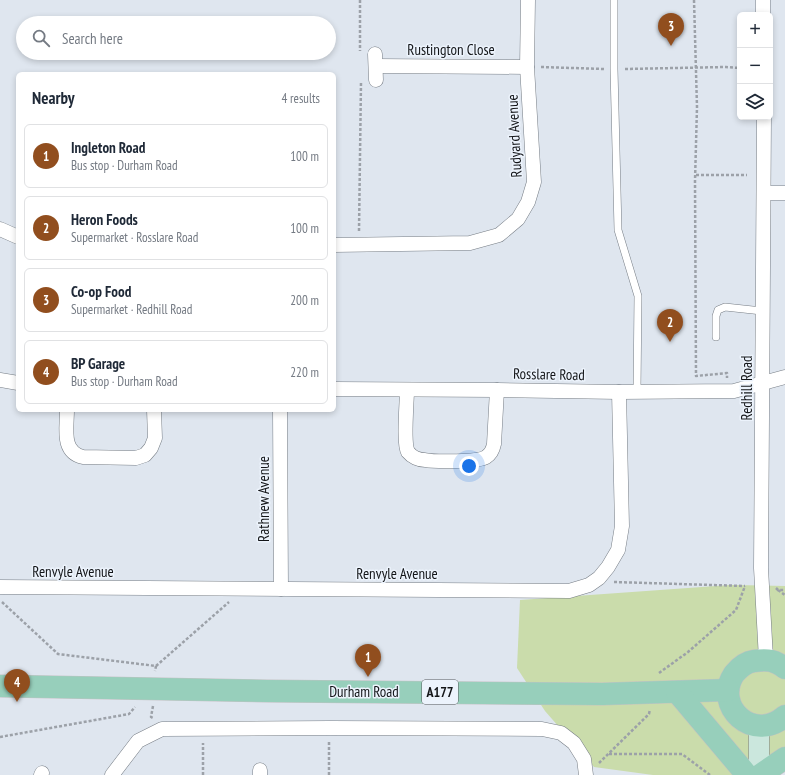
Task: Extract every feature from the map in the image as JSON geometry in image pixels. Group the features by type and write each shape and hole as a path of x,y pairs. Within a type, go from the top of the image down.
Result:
{"main road":[{"path":"785,668 766,659 749,662 738,669 731,680 728,690 732,708 740,718 749,724 759,726 770,725 780,721 785,716"},
{"name":"Durham Road","path":"0,686 151,700 587,694 728,690"},
{"path":"677,692 747,775"},
{"path":"760,775 785,758"}],"street":[{"name":"Rudyard Avenue","path":"336,245 470,244 498,235 518,219 528,202 534,182 526,67 528,0"},
{"path":"763,0 763,12"},
{"name":"Rustington Close","path":"376,67 526,67"},
{"name":"Redhill Road","path":"764,120 762,587 766,659"},
{"path":"764,194 785,193"},
{"path":"0,229 16,236"},
{"name":"Rosslare Road","path":"336,389 619,392 734,391 785,377"},
{"path":"0,380 16,383"},
{"path":"407,390 406,442 408,452 416,458 425,460 475,461 486,458 492,451 494,444 497,390"},
{"name":"Renvyle Avenue","path":"0,587 569,591 589,585 599,578 618,550 622,526 619,392"},
{"path":"66,412 67,442 70,451 76,456 83,458 136,458 146,455 151,448 154,438 154,412"},
{"name":"Rathnew Avenue","path":"280,412 281,589"},
{"path":"759,726 760,775"},
{"path":"112,775 138,741 162,729 203,728 542,729 561,733 574,743 584,759 586,775"}],"lane":[{"path":"614,0 618,230 638,296 637,391"},
{"path":"716,337 716,316 718,310 725,307 762,311"}],"path":[{"path":"360,0 360,56"},
{"path":"694,0 697,106 696,376 727,374 728,391"},
{"path":"526,67 614,69 737,68"},
{"path":"359,245 361,79"},
{"path":"696,174 746,176"},
{"path":"599,578 602,581 762,587"},
{"path":"162,729 158,721 151,717 151,700 156,666 245,589"},
{"path":"778,590 785,595"},
{"path":"0,600 58,654 156,666"},
{"path":"0,737 129,714 135,707 141,706"},
{"path":"202,775 203,728"},
{"path":"329,775 330,728"},
{"path":"608,754 682,754 710,775"}],"green space":[{"path":"730,585 785,586 785,770 778,775 653,775 594,767 545,711 517,668 520,600"}],"place":[{"name":"Co-op Food","path":"671,46"},
{"name":"Heron Foods","path":"670,342"},
{"name":"Ingleton Road","path":"368,677"},
{"name":"BP Garage","path":"17,702"}]}
